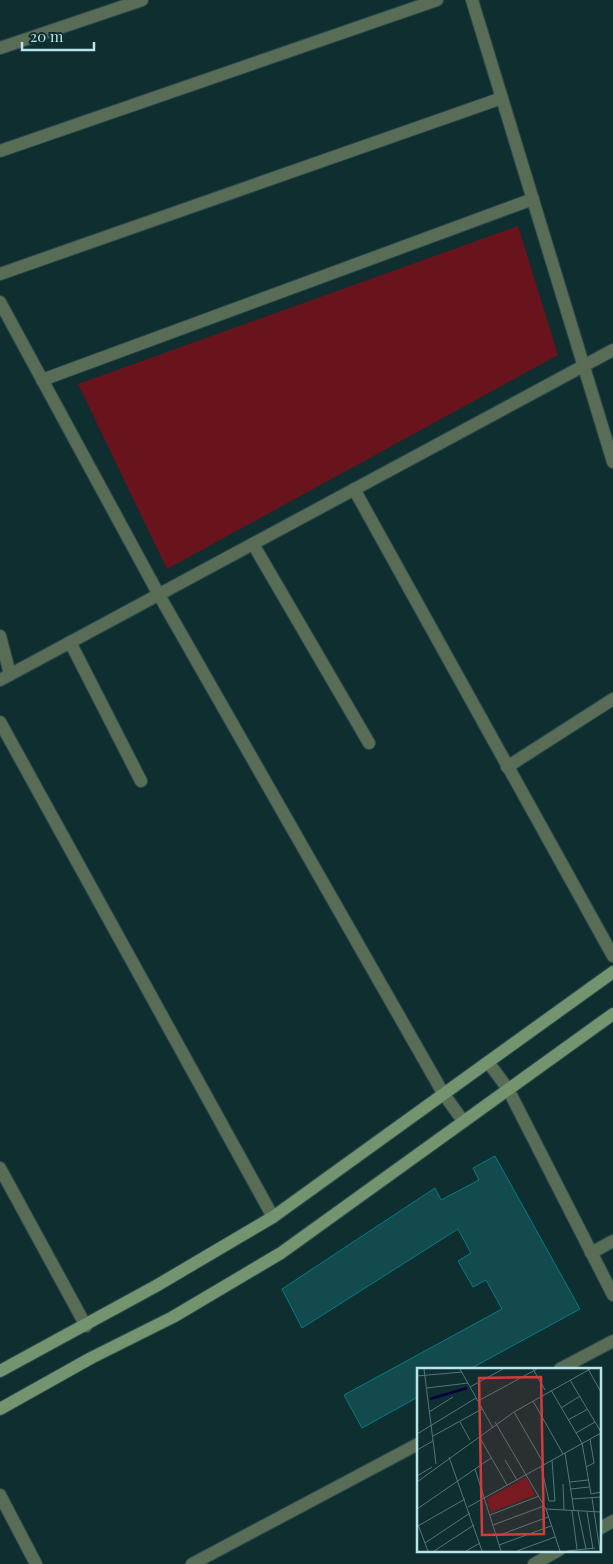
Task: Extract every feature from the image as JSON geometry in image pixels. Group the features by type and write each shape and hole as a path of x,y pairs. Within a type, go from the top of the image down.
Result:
{"main road":[{"path":"0,1371 86,1326 273,1217 613,972"},
{"path":"0,1409 91,1358 173,1317 281,1252 613,1014"}],"street":[{"path":"0,48 142,0"},
{"path":"0,151 437,0"},
{"path":"472,0 613,462"},
{"path":"0,274 502,98"},
{"path":"42,380 533,199"},
{"path":"0,302 158,594 443,1093 463,1121"},
{"path":"0,636 5,677 613,350"},
{"path":"354,489 613,956"},
{"path":"253,544 369,743"},
{"path":"70,642 141,781"},
{"path":"507,767 613,699"},
{"path":"0,722 273,1217"},
{"path":"488,1062 508,1090 613,1296"},
{"path":"0,1168 86,1326"},
{"path":"591,1254 613,1241"},
{"path":"562,1368 613,1341"},
{"path":"192,1564 417,1445"},
{"path":"0,1495 36,1564"},
{"path":"600,1528 613,1521"},
{"path":"534,1564 556,1552"}],"shaded area":[{"path":"518,226 558,355 167,569 78,384"}],"building":[{"path":"495,1156 580,1309 472,1368 417,1368 417,1398 362,1428 344,1395 502,1309 486,1280 473,1287 458,1261 471,1253 458,1229 302,1328 282,1289 435,1188 441,1200 479,1180 473,1168"}]}
